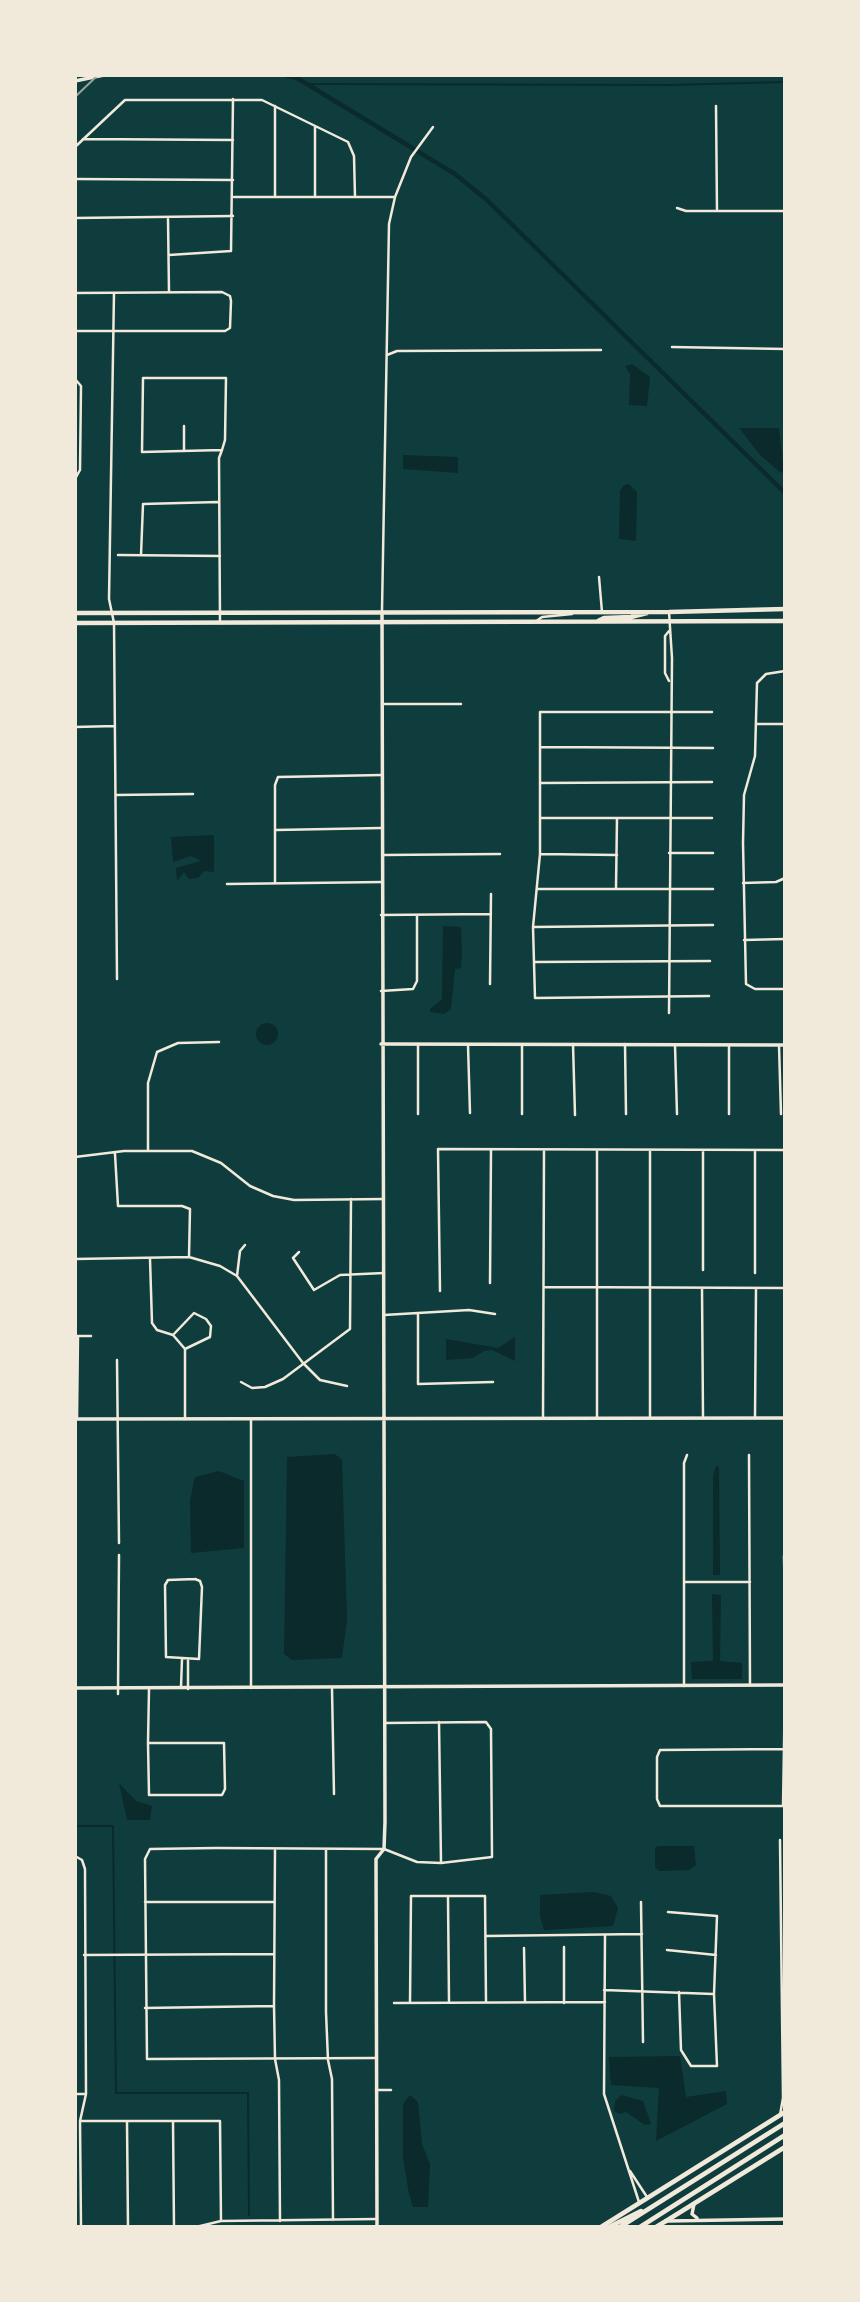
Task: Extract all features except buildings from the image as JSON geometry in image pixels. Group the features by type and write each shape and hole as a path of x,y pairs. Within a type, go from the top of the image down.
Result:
{"main road":[{"path":"75,613 382,610 669,612 785,609"},
{"path":"597,622 604,618 631,617 648,612"},
{"path":"75,623 382,620 785,621"},
{"path":"601,2227 782,2113"},
{"path":"620,2227 785,2123"},
{"path":"640,2227 785,2135"},
{"path":"656,2227 785,2147"},
{"path":"609,2227 664,2199"}],"street":[{"path":"75,81 103,75"},
{"path":"169,255 231,251 234,197 233,99"},
{"path":"75,147 125,100 262,100 351,145 355,197"},
{"path":"275,106 275,197"},
{"path":"716,106 717,211"},
{"path":"314,197 315,126"},
{"path":"377,2227 376,1859 384,1849 385,1723 381,828 389,224 395,198 411,157 433,127"},
{"path":"83,139 233,139"},
{"path":"75,179 233,180"},
{"path":"234,197 395,198"},
{"path":"677,208 785,211"},
{"path":"75,218 233,216"},
{"path":"168,217 169,292"},
{"path":"75,293 222,292 230,296 230,328 225,331 75,331"},
{"path":"114,293 110,613 114,623 117,979"},
{"path":"672,347 785,349"},
{"path":"387,355 397,351 601,350"},
{"path":"220,622 219,458 222,450 226,378 143,377 142,452 222,450"},
{"path":"77,381 80,430 77,477"},
{"path":"184,426 184,451"},
{"path":"75,430 80,430"},
{"path":"141,555 144,504 219,502"},
{"path":"118,555 220,556"},
{"path":"599,577 602,612"},
{"path":"535,622 542,617 578,612"},
{"path":"669,612 669,631 672,634 669,1013"},
{"path":"669,631 665,636 665,673 670,682"},
{"path":"785,671 766,674 757,683 755,756 744,795 743,883 746,984 755,989 785,989"},
{"path":"382,704 461,704"},
{"path":"709,996 535,998 533,927 534,893 537,889 540,854 540,712 712,712"},
{"path":"756,724 785,724"},
{"path":"75,727 115,726"},
{"path":"540,747 713,748"},
{"path":"275,883 275,785 278,777 382,775"},
{"path":"540,783 712,782"},
{"path":"116,795 193,794"},
{"path":"540,818 712,818"},
{"path":"616,889 617,818"},
{"path":"274,830 381,828"},
{"path":"669,853 713,853"},
{"path":"382,855 500,854"},
{"path":"540,854 617,855"},
{"path":"743,883 776,882 785,878"},
{"path":"227,884 383,882"},
{"path":"537,889 713,889"},
{"path":"490,984 491,894"},
{"path":"381,915 491,914"},
{"path":"381,991 413,989 418,971 417,915"},
{"path":"533,927 713,925"},
{"path":"744,940 785,939"},
{"path":"534,962 710,961"},
{"path":"148,1150 148,1083 157,1052 178,1043 219,1042"},
{"path":"381,1044 782,1045 781,1114"},
{"path":"418,1044 418,1114"},
{"path":"573,1044 575,1115"},
{"path":"625,1044 626,1114"},
{"path":"468,1045 470,1113"},
{"path":"522,1045 522,1114"},
{"path":"675,1045 677,1114"},
{"path":"729,1045 729,1114"},
{"path":"440,1291 438,1149 785,1150"},
{"path":"490,1283 491,1149"},
{"path":"75,1157 148,1150 203,1154 221,1163 250,1186 273,1196 384,1199"},
{"path":"543,1418 544,1150"},
{"path":"597,1150 597,1417"},
{"path":"650,1150 650,1417"},
{"path":"703,1150 703,1270"},
{"path":"755,1150 755,1273"},
{"path":"115,1154 118,1206 182,1206 190,1209 189,1257"},
{"path":"241,1382 252,1388 265,1387 350,1329 351,1199"},
{"path":"237,1276 240,1251 244,1245"},
{"path":"299,1252 293,1258 314,1290 340,1275 384,1273"},
{"path":"75,1259 189,1257 220,1266 237,1276 303,1363 320,1380 347,1386"},
{"path":"150,1259 152,1324 157,1330 173,1335 185,1349 185,1419"},
{"path":"544,1287 785,1288"},
{"path":"702,1288 703,1417"},
{"path":"755,1418 756,1288"},
{"path":"384,1315 469,1310 495,1314"},
{"path":"173,1335 194,1312 206,1319 211,1326 210,1337 185,1349"},
{"path":"418,1315 418,1384 493,1382"},
{"path":"91,1336 77,1336 76,1419 785,1418"},
{"path":"117,1360 119,1543"},
{"path":"251,1419 251,1688"},
{"path":"684,1686 684,1463 687,1455"},
{"path":"749,1455 750,1685"},
{"path":"118,1691 119,1555"},
{"path":"784,1556 785,1605"},
{"path":"168,1580 200,1581 202,1651 200,1658 182,1659 166,1657 165,1585 168,1580"},
{"path":"684,1582 750,1582"},
{"path":"181,1689 182,1659"},
{"path":"188,1659 188,1689"},
{"path":"75,1688 118,1691 785,1686 783,1806 660,1806 657,1799 657,1757 660,1750 783,1749"},
{"path":"148,1743 224,1744 225,1789 222,1795 149,1795 148,1743 149,1689"},
{"path":"332,1689 334,1794"},
{"path":"439,1722 441,1863"},
{"path":"376,2058 147,2059 145,1902 147,1850 384,1849 417,1862 441,1863 486,1860 492,1857 491,1729 486,1723 385,1723"},
{"path":"780,1840 782,2113"},
{"path":"275,1849 274,2006 275,2059 279,2080 280,2221"},
{"path":"327,1849 328,2060 332,2079 333,2220"},
{"path":"75,1856 82,1860 85,1868 86,2094 80,2121 78,2226"},
{"path":"410,2003 411,1896 485,1896 486,2002"},
{"path":"448,1896 449,2002"},
{"path":"145,1902 274,1902"},
{"path":"641,1902 643,2042"},
{"path":"668,1912 717,1916 717,2066 691,2066 681,2050 679,1992"},
{"path":"486,1936 642,1934"},
{"path":"604,1935 604,2094 639,2202"},
{"path":"564,1947 564,2003"},
{"path":"524,1948 524,2002"},
{"path":"667,1950 716,1955"},
{"path":"84,1955 274,1954"},
{"path":"604,1990 715,1994"},
{"path":"394,2003 605,2002"},
{"path":"145,2008 274,2006"},
{"path":"376,2091 391,2090"},
{"path":"75,2094 86,2094"},
{"path":"80,2121 220,2122 221,2221"},
{"path":"173,2121 174,2227"},
{"path":"127,2122 128,2227"},
{"path":"627,2167 647,2197"},
{"path":"694,2204 692,2214 699,2220"},
{"path":"196,2227 221,2221 377,2219"},
{"path":"666,2221 785,2219"}],"water":[{"path":"632,364 650,377 647,406 629,405 630,374 625,366"},
{"path":"739,428 779,428 784,471 781,473 760,455"},
{"path":"403,455 458,457 458,473 403,469"},
{"path":"629,484 637,492 636,541 619,539 620,491 624,485"},
{"path":"214,835 214,872 204,871 198,878 189,879 184,872 177,881 176,868 201,861 191,856 173,862 171,837"},
{"path":"443,926 461,927 462,954 461,968 455,969 451,1009 444,1014 430,1012 442,999"},
{"path":"267,1023 275,1026 278,1034 275,1042 267,1045 259,1042 256,1034 259,1026"},
{"path":"515,1337 515,1361 492,1350 484,1351 473,1358 446,1360 446,1339 498,1348"},
{"path":"335,1454 342,1460 347,1619 342,1658 292,1660 284,1654 287,1457"},
{"path":"716,1466 719,1467 720,1575 713,1575 713,1475"},
{"path":"219,1471 244,1481 244,1548 191,1553 190,1500 195,1477"},
{"path":"712,1594 721,1595 720,1661 742,1663 742,1679 692,1679 691,1662 713,1661"},
{"path":"119,1783 136,1801 152,1806 150,1820 127,1820"},
{"path":"694,1846 696,1865 689,1870 659,1871 655,1867 655,1848"},
{"path":"594,1892 611,1896 618,1908 613,1926 544,1930 540,1916 540,1895"},
{"path":"680,2056 686,2097 726,2091 727,2104 656,2141 659,2088 611,2085 609,2057"},
{"path":"410,2095 418,2102 422,2144 430,2164 428,2207 413,2207 403,2158 403,2104"},
{"path":"621,2095 643,2101 651,2124 645,2125 626,2112 620,2114 614,2111 615,2101"}],"waterway":[{"path":"286,75 297,78 455,174 487,200 785,493"},
{"path":"306,84 670,85 785,82"},
{"path":"75,1826 113,1826 116,2093 248,2093 249,2215"}],"railway":[{"path":"75,97 98,75"}]}
